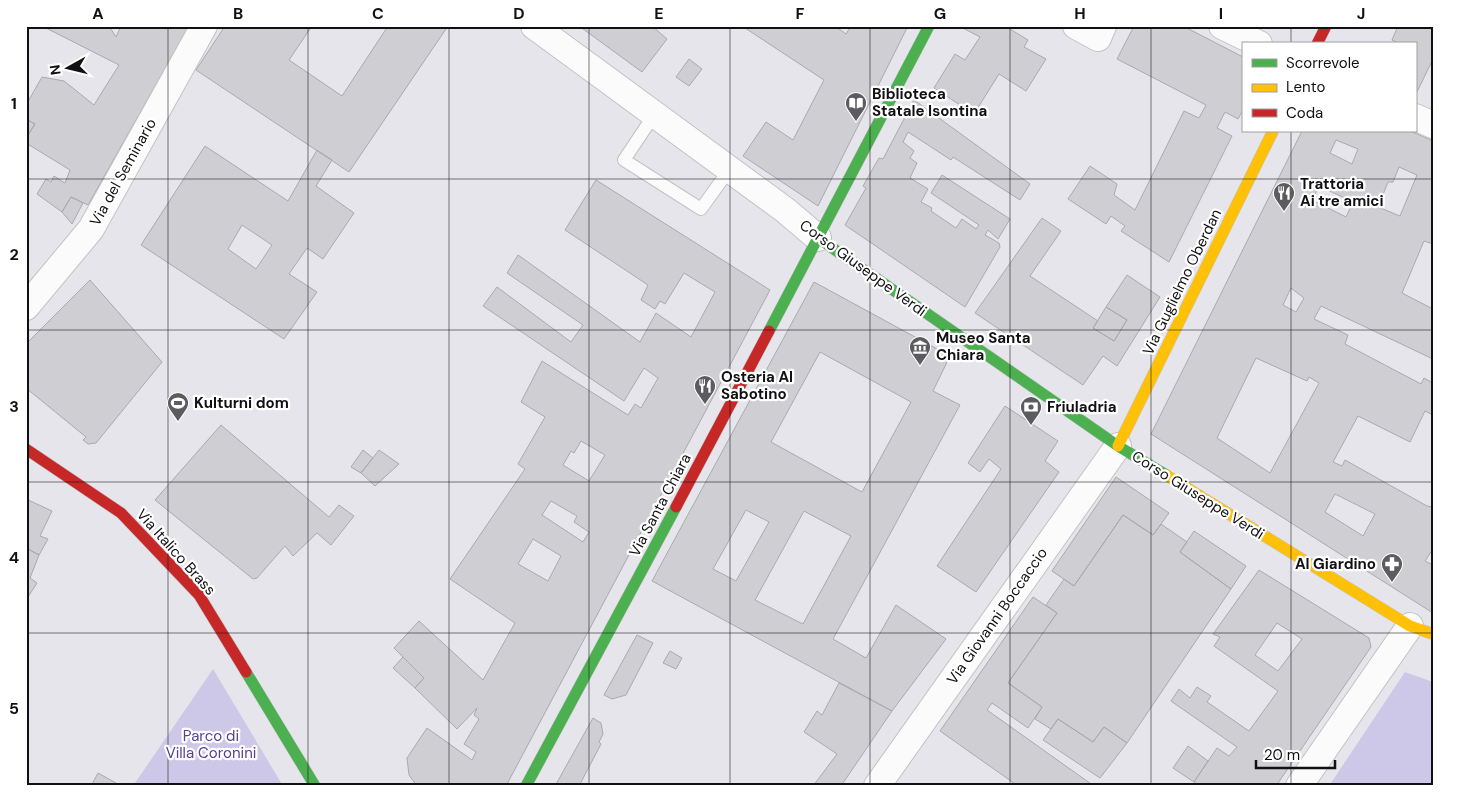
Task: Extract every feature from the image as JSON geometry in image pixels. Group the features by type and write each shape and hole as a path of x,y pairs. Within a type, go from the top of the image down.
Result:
{"main road":[{"name":"Via Santa Chiara","path":"526,786 622,610 929,26"},
{"path":"1318,42 1326,26"},
{"name":"Via Guglielmo Oberdan","path":"1118,446 1274,132"},
{"name":"Corso Giuseppe Verdi","path":"818,238 1118,446 1421,630"},
{"name":"Via Italico Brass","path":"26,449 121,514 199,595 315,786"}],"street":[{"name":"Via del Seminario","path":"26,307 91,229 204,26"},
{"name":"Corso Giuseppe Verdi","path":"534,26 818,238"},
{"path":"1076,26 1098,38 1103,26"},
{"path":"1222,26 1255,42"},
{"path":"1416,117 1433,125"},
{"name":"Via Giovanni Boccaccio","path":"877,786 1118,446"},
{"path":"1299,786 1421,630"}],"lane":[{"path":"654,115 624,160 701,209 729,170"}],"green space":[{"name":"Parco di Villa Coronini","path":"213,669 283,786 133,786"},
{"path":"1405,672 1433,682 1433,786 1329,786"}],"building":[{"path":"42,26 109,26 116,37 121,26 189,26 88,205 71,197 62,212 37,194 46,179 51,182 54,176 65,183 70,170 26,143 26,138 35,124 26,119 26,105 42,77 64,81 94,105 119,65"},
{"path":"225,26 312,26 289,60 342,96 388,26 448,26 349,172 196,70"},
{"path":"579,26 652,26 667,39 642,72"},
{"path":"742,26 835,26 846,34 851,26 908,26 818,206 743,156 766,122 793,140 824,80"},
{"path":"959,26 1005,26 1028,40 1024,47 1046,59 1026,91 999,74 974,114 934,88 955,54 965,60 980,37"},
{"path":"1134,26 1183,26 1242,56 1242,112 1238,119 1225,112 1217,128 1232,136 1169,262 1121,231 1125,226 1111,216 1106,224 1068,199 1090,166 1117,184 1114,195 1135,210 1184,111 1199,118 1206,105 1117,59"},
{"path":"1398,26 1433,26 1433,59 1416,94 1416,42 1396,42 1392,40"},
{"path":"689,59 702,69 689,86 676,77"},
{"path":"914,100 1030,184 1020,200 953,157 951,160 908,132 903,142 914,151 910,158 917,163 910,178 928,189 921,202 932,208 931,211 956,228 962,219 976,229 979,225 931,193 942,175 1010,219 998,239 988,230 985,235 999,243 1000,247 965,307 845,225 866,188 863,186 879,158 883,159"},
{"path":"26,119 35,124 26,138"},
{"path":"1302,132 1412,132 1433,141 1433,244 1424,241 1402,293 1433,309 1433,359 1321,306 1314,319 1348,335 1345,344 1421,384 1424,378 1433,383 1433,415 1425,411 1410,442 1358,416 1333,462 1342,466 1345,460 1427,506 1433,507 1433,549 1425,561 1433,565 1433,613 1151,434","holes":["1336,140 1358,149 1352,164 1330,153","1399,167 1417,175 1400,216 1378,207 1388,182 1393,182","1319,186 1353,202 1346,217 1312,200","1291,288 1304,298 1296,312 1283,305","1256,358 1307,381 1309,377 1319,383 1270,473 1217,438","1335,494 1375,514 1363,536 1325,512"]},
{"path":"205,146 288,201 317,150 332,160 316,186 354,213 323,259 307,248 289,274 317,292 284,339 141,245","holes":["242,225 272,245 256,269 228,249"]},
{"path":"596,180 770,290 506,786 417,786 409,775 407,758 427,728 472,760 476,752 464,744 479,719 474,715 477,708 457,729 415,688 424,678 394,648 419,621 483,680 515,623 450,579 525,469 518,464 545,417 521,402 542,361 628,415 635,404 641,408 658,378 644,368 624,401 483,306 497,287 571,342 583,325 507,273 518,255 640,342 656,313 691,337 715,292 684,273 665,304 660,301 655,309 641,300 648,285 565,230","holes":["581,441 605,455 589,481 563,465 571,451 574,453","551,501 577,516 574,522 589,532 583,542 542,515","533,539 561,556 548,581 518,564"]},
{"path":"71,197 83,203 72,224 62,212"},
{"path":"1042,218 1061,231 1030,276 1098,321 1093,328 1114,341 1127,320 1106,307 1127,275 1160,297 1117,366 1103,356 1083,385 975,313"},
{"name":"Kulturni dom","path":"90,280 162,362 96,443 88,444 83,440 86,437 26,388 26,344"},
{"path":"814,282 950,356 933,391 960,405 833,639 866,658 896,605 946,639 892,711 652,581","holes":["820,352 911,402 862,492 771,442","746,510 769,522 736,581 713,569","804,511 851,536 803,624 755,600"]},
{"path":"1106,307 1127,320 1114,341 1093,328"},
{"path":"1005,406 1058,441 1045,461 1059,472 976,592 937,566 1001,469 989,459 980,472 968,463"},
{"path":"221,425 329,517 339,505 354,516 331,545 317,533 293,556 285,546 257,578 253,579 155,500"},
{"path":"363,450 373,458 361,473 351,467"},
{"path":"379,450 399,464 375,486 361,473"},
{"path":"1116,477 1169,513 1153,535 1123,515 1074,586 1052,571"},
{"path":"26,499 52,511 40,536 48,539 39,555 26,548"},
{"path":"1123,515 1153,535 1161,524 1187,542 1180,552 1231,589 1127,743 1104,727 1093,742 1058,719 1051,729 1035,719 1042,707 1008,683 1057,613 1046,605 1064,579 1074,586"},
{"path":"1194,531 1246,566 1231,589 1180,552"},
{"path":"26,548 39,555 30,578 37,583 26,600"},
{"path":"1259,570 1369,638 1371,647 1276,786 1199,786 1194,782 1217,748 1229,756 1237,747 1171,701 1179,689 1190,698 1197,687 1211,696 1207,702 1249,731 1278,691 1214,646 1220,637 1213,634","holes":["1277,623 1302,639 1278,671 1255,655"]},
{"path":"1033,597 1057,613 1008,683 1042,707 1028,728 992,703 987,710 1094,786 1018,786 940,731"},
{"path":"637,635 653,643 626,695 612,699 604,695"},
{"path":"670,651 682,658 676,669 663,663"},
{"path":"403,657 424,678 415,688 393,668"},
{"path":"839,683 892,711 841,786 813,786 837,754 804,732 817,711 822,715"},
{"path":"593,718 601,723 603,734 599,742 601,744 579,786 555,786"},
{"path":"1058,719 1093,742 1104,727 1127,743 1100,778 1043,740"},
{"path":"1188,746 1208,761 1194,782 1173,768"},
{"path":"98,773 116,783 114,786 91,786"}],"traffic: fast":[{"path":"769,331 929,26"},
{"path":"818,238 1118,446 1166,475"},
{"path":"526,786 676,507"},
{"path":"246,672 315,786"}],"traffic: slow":[{"path":"1118,446 1273,132"},
{"path":"1166,475 1410,626 1433,634"}],"traffic: jam":[{"path":"1318,42 1326,26"},
{"path":"676,507 769,331"},
{"path":"26,449 121,513 199,595 246,672"}],"place":[{"name":"Biblioteca Statale Isontina","path":"856,122"},
{"name":"Trattoria Ai tre amici","path":"1284,212"},
{"name":"Museo Santa Chiara","path":"920,366"},
{"name":"Osteria Al Sabotino","path":"705,405"},
{"name":"Kulturni dom","path":"178,422"},
{"name":"Friuladria","path":"1031,426"},
{"name":"Al Giardino","path":"1392,583"}]}
